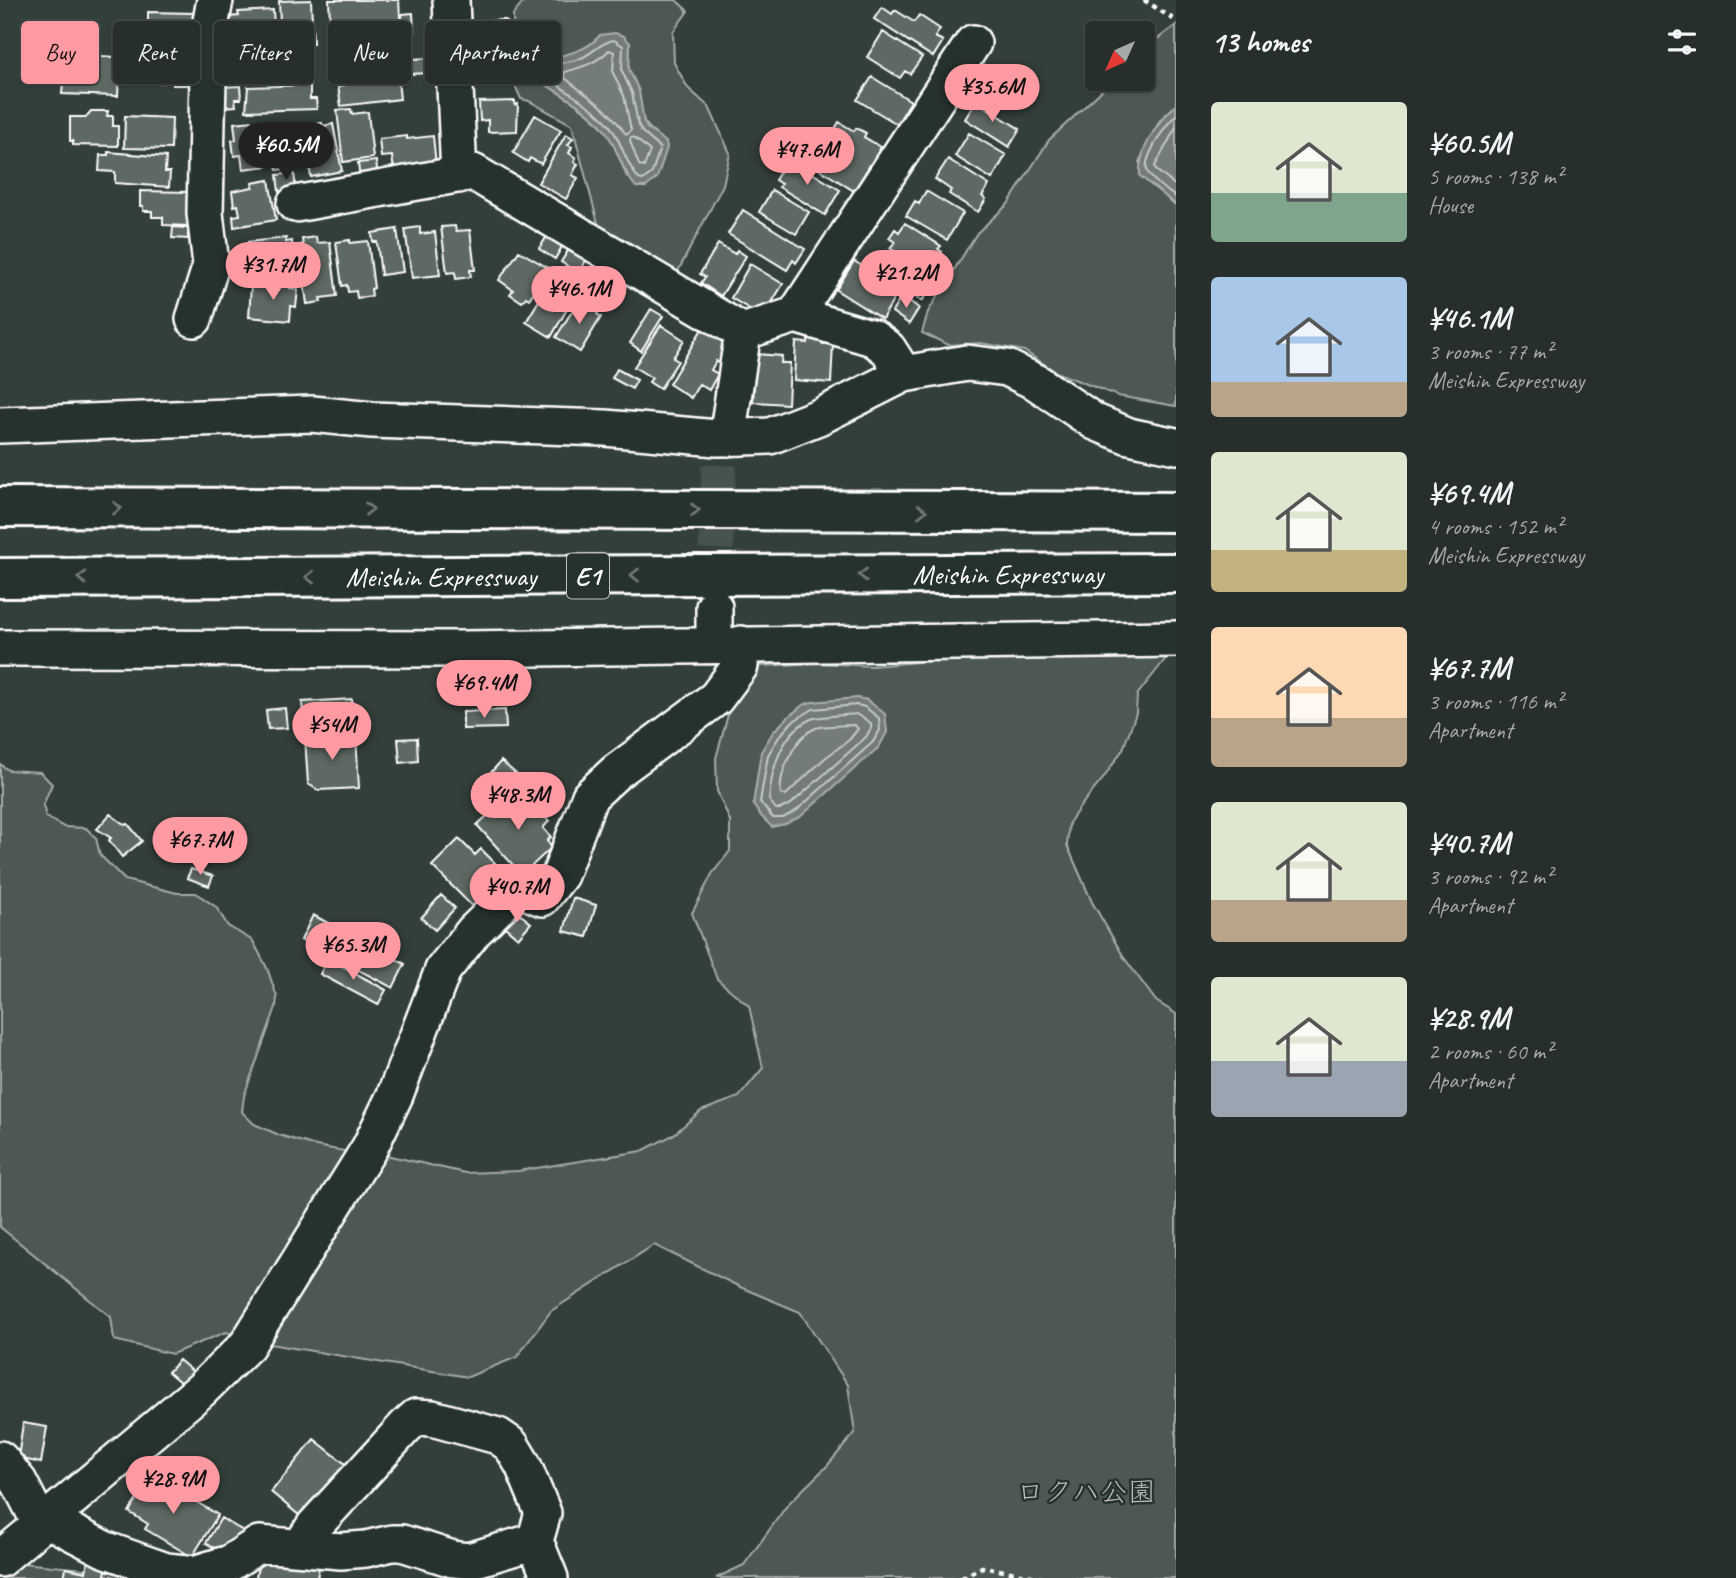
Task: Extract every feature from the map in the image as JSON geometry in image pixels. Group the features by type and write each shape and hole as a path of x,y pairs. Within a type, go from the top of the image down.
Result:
{"highway":[{"path":"0,507 1176,512"},
{"name":"Meishin Expressway","path":"0,578 1176,573"}],"street":[{"path":"194,319 211,265 205,213 209,32 215,0"},
{"path":"451,0 459,174"},
{"path":"795,315 973,43"},
{"path":"295,204 472,172 743,332 795,315 873,338 888,349 904,374"},
{"path":"721,447 743,332"},
{"path":"0,425 312,414 372,420 605,428 721,447 770,436 821,416 904,374 967,363 1007,368 1037,382 1096,422 1129,436 1176,446"},
{"path":"0,1559 201,1390 247,1346 370,1146 399,1083 443,970 474,932 513,893 526,891 542,898 559,874 590,796 616,772 716,698 740,666 728,645 714,607"},
{"path":"0,648 464,649 1176,639"},
{"path":"301,1546 315,1525 416,1417 432,1418 498,1436 511,1446 523,1465 543,1513 535,1541 551,1578"},
{"path":"0,1459 19,1482 44,1522 104,1549 166,1572 194,1574 230,1563 259,1544 341,1551 402,1543 453,1559 469,1561 535,1541"}],"path":[{"path":"1144,0 1176,21"},
{"path":"962,1578 982,1567 1043,1578"},
{"path":"1005,1571 1012,1578"}],"green space":[{"path":"525,0 676,0 688,11 673,32 674,63 688,88 709,107 730,153 723,185 675,277 600,231 572,125 521,99 514,84 545,84 596,120 614,145 627,177 656,135 644,122 629,69 630,43 592,45 561,59 561,21 513,21 513,15"},
{"path":"1176,25 1176,105 1160,120 1139,162 1170,202 1176,205 1176,406 1118,396 1058,373 1024,351 981,343 949,345 922,333 928,312 977,233 1008,204 1049,140 1101,91 1155,91 1155,41"},
{"name":"ロクハ公園","path":"1168,656 1137,695 1136,713 1123,749 1069,823 1067,845 1092,902 1125,959 1156,1001 1176,1014 1176,1578 716,1578 744,1565 788,1504 827,1466 855,1433 848,1385 800,1312 740,1287 654,1245 551,1311 517,1357 468,1377 264,1343 226,1332 172,1354 114,1340 111,1317 0,1227 0,764 8,770 40,772 52,784 43,805 46,817 64,827 86,828 96,838 100,855 125,880 177,893 196,893 216,907 228,926 253,941 267,968 277,997 276,1007 244,1096 242,1112 254,1124 316,1146 377,1153 465,1173 518,1171 642,1151 673,1135 701,1111 739,1097 763,1068 749,1006 717,979 692,913 712,874 730,851 730,821 717,791 716,758 729,711 742,680 760,666 818,663 872,666 963,658"},
{"path":"0,1561 179,1578 0,1578"}],"water":[{"path":"615,33 624,36 630,43 629,69 639,91 644,122 647,128 666,142 667,148 657,178 646,187 636,187 609,136 597,121 581,107 545,84 561,84 561,56 586,47 600,35"},
{"path":"1176,105 1176,205 1140,176 1140,166 1150,137"},
{"path":"857,698 867,700 885,714 887,732 879,747 800,817 772,827 753,805 761,752 773,732 803,705"}],"building":[{"path":"311,0 312,21 280,21 279,1"},
{"path":"329,0 399,0 400,21 330,21"},
{"path":"882,7 892,14 895,10 914,22 919,15 940,29 935,37 943,41 933,57 874,19"},
{"path":"273,10 274,21 229,21 229,17 239,16 238,12"},
{"path":"148,12 194,13 194,21 148,21"},
{"path":"413,13 414,33 411,33 411,21 402,21 402,14"},
{"path":"883,32 922,57 910,74 905,71 900,78 867,57"},
{"path":"99,56 113,57 113,84 119,84 118,96 62,94 63,84 99,84"},
{"path":"425,58 425,73 411,74 412,59"},
{"path":"872,77 911,101 897,124 857,100"},
{"path":"398,84 400,99 341,106 338,86"},
{"path":"310,85 310,99 316,99 317,109 246,111 248,87"},
{"path":"240,86 241,99 235,99 236,106 223,107 222,87"},
{"path":"515,101 515,105 518,104 517,131 488,132 488,120 480,121 479,102"},
{"path":"976,101 1020,129 1009,147 965,119"},
{"path":"351,109 352,114 368,112 373,158 343,162 337,110"},
{"path":"91,111 108,111 107,116 113,116 113,126 118,126 118,146 73,145 73,141 70,141 70,117 86,117"},
{"path":"535,115 561,130 541,164 530,158 528,162 513,153"},
{"path":"125,116 172,118 171,149 124,148"},
{"path":"263,120 268,166 243,169 241,155 234,156 234,123"},
{"path":"839,122 854,131 856,128 866,133 864,137 881,147 854,191 813,165"},
{"path":"322,123 323,126 333,124 342,171 311,177 302,127"},
{"path":"297,128 302,167 277,170 269,131"},
{"path":"969,133 1006,155 992,179 955,156"},
{"path":"566,134 573,138 568,145 572,147 569,153 576,158 574,162 578,164 572,175 578,178 566,199 538,183"},
{"path":"407,136 407,139 433,136 436,165 394,171 392,156 381,157 379,139"},
{"path":"108,152 166,157 165,172 170,172 169,187 115,183 115,172 99,171 100,155 108,155"},
{"path":"948,159 989,185 982,196 986,199 978,212 949,194 951,190 935,179"},
{"path":"376,161 378,178 360,180 358,163"},
{"path":"787,161 792,165 794,162 840,190 825,215 779,187 781,184 775,180"},
{"path":"294,173 296,190 279,192 277,175"},
{"path":"269,180 276,220 234,227 233,216 240,215 238,205 234,206 232,191 253,187 252,183"},
{"path":"772,190 809,212 796,234 759,212"},
{"path":"140,191 190,192 190,226 163,225 163,217 152,217 152,211 143,211 143,206 140,206"},
{"path":"926,191 963,213 947,240 906,216 915,201 919,204"},
{"path":"743,210 805,249 796,263 793,260 787,270 728,234"},
{"path":"905,223 941,246 938,249 942,252 928,273 890,248 895,242 889,238 895,229 899,232"},
{"path":"455,226 456,231 470,230 475,270 470,270 471,277 456,279 455,272 447,273 441,227"},
{"path":"173,227 188,228 188,239 172,238"},
{"path":"420,227 420,234 435,232 440,275 412,278 405,229"},
{"path":"397,229 403,272 381,275 377,242 373,242 372,233"},
{"path":"549,233 564,243 555,259 539,249"},
{"path":"316,237 317,243 330,242 337,296 320,298 321,302 307,304 299,245 303,245 302,239"},
{"path":"286,238 286,242 292,241 294,262 288,262 290,270 251,274 248,242"},
{"path":"350,240 350,243 368,241 374,288 371,289 372,296 357,298 356,291 348,292 347,285 342,286 336,242"},
{"path":"718,244 735,254 737,250 746,256 721,296 701,283 705,277 700,274"},
{"path":"571,246 588,257 578,273 561,262"},
{"path":"519,251 550,269 529,299 526,297 522,302 510,294 513,290 499,280"},
{"path":"854,261 900,289 882,319 836,290"},
{"path":"598,264 624,281 615,296 589,279"},
{"path":"750,264 783,284 766,312 760,315 731,298"},
{"path":"554,280 566,287 564,291 574,297 551,337 526,322 550,282"},
{"path":"924,280 933,286 922,301 913,295"},
{"path":"274,283 298,289 296,307 291,306 290,321 249,317 251,285 274,287"},
{"path":"902,296 919,308 909,324 892,312"},
{"path":"585,301 599,310 597,314 601,317 580,352 556,337 577,303 582,306"},
{"path":"651,309 663,316 641,351 630,343"},
{"path":"661,325 684,340 673,358 678,361 660,389 649,382 652,378 634,367"},
{"path":"702,329 729,346 719,364 716,361 711,370 718,374 709,390 699,384 691,398 669,384"},
{"path":"808,338 822,339 822,344 833,344 831,383 794,380 796,342 808,343"},
{"path":"756,354 782,356 781,363 790,363 788,404 753,402"},
{"path":"617,369 637,380 632,389 612,378"},
{"path":"352,699 355,733 305,736 302,702"},
{"path":"285,708 287,728 268,729 266,710"},
{"path":"505,710 506,728 463,729 463,712"},
{"path":"356,734 359,788 318,790 308,784 305,737"},
{"path":"417,738 418,761 400,763 398,739"},
{"path":"501,761 521,778 502,800 482,783"},
{"path":"512,793 524,807 530,801 549,821 543,828 551,837 547,841 552,847 522,875 477,825"},
{"path":"110,814 125,825 128,824 142,841 122,857 109,840 111,838 97,829"},
{"path":"459,839 475,855 481,849 495,863 489,869 504,885 477,911 432,866"},
{"path":"191,869 213,876 209,886 187,878"},
{"path":"441,895 455,908 435,930 421,918"},
{"path":"573,898 596,905 587,937 564,931"},
{"path":"516,911 531,923 518,938 504,926"},
{"path":"313,915 405,964 393,988 301,940"},
{"path":"328,958 386,990 378,1005 320,974"},
{"path":"179,1360 197,1375 187,1388 168,1372"},
{"path":"23,1423 47,1427 41,1463 18,1458"},
{"path":"314,1439 348,1466 305,1520 271,1492"},
{"path":"152,1475 218,1515 192,1557 145,1529 148,1524 129,1512"},
{"path":"221,1518 243,1531 228,1556 206,1543"},
{"path":"260,1555 320,1563 317,1578 256,1578"},
{"path":"88,1560 107,1564 105,1575 119,1578 64,1578 66,1568 86,1572"}],"tunnel":[{"path":"714,602 719,465"}]}
